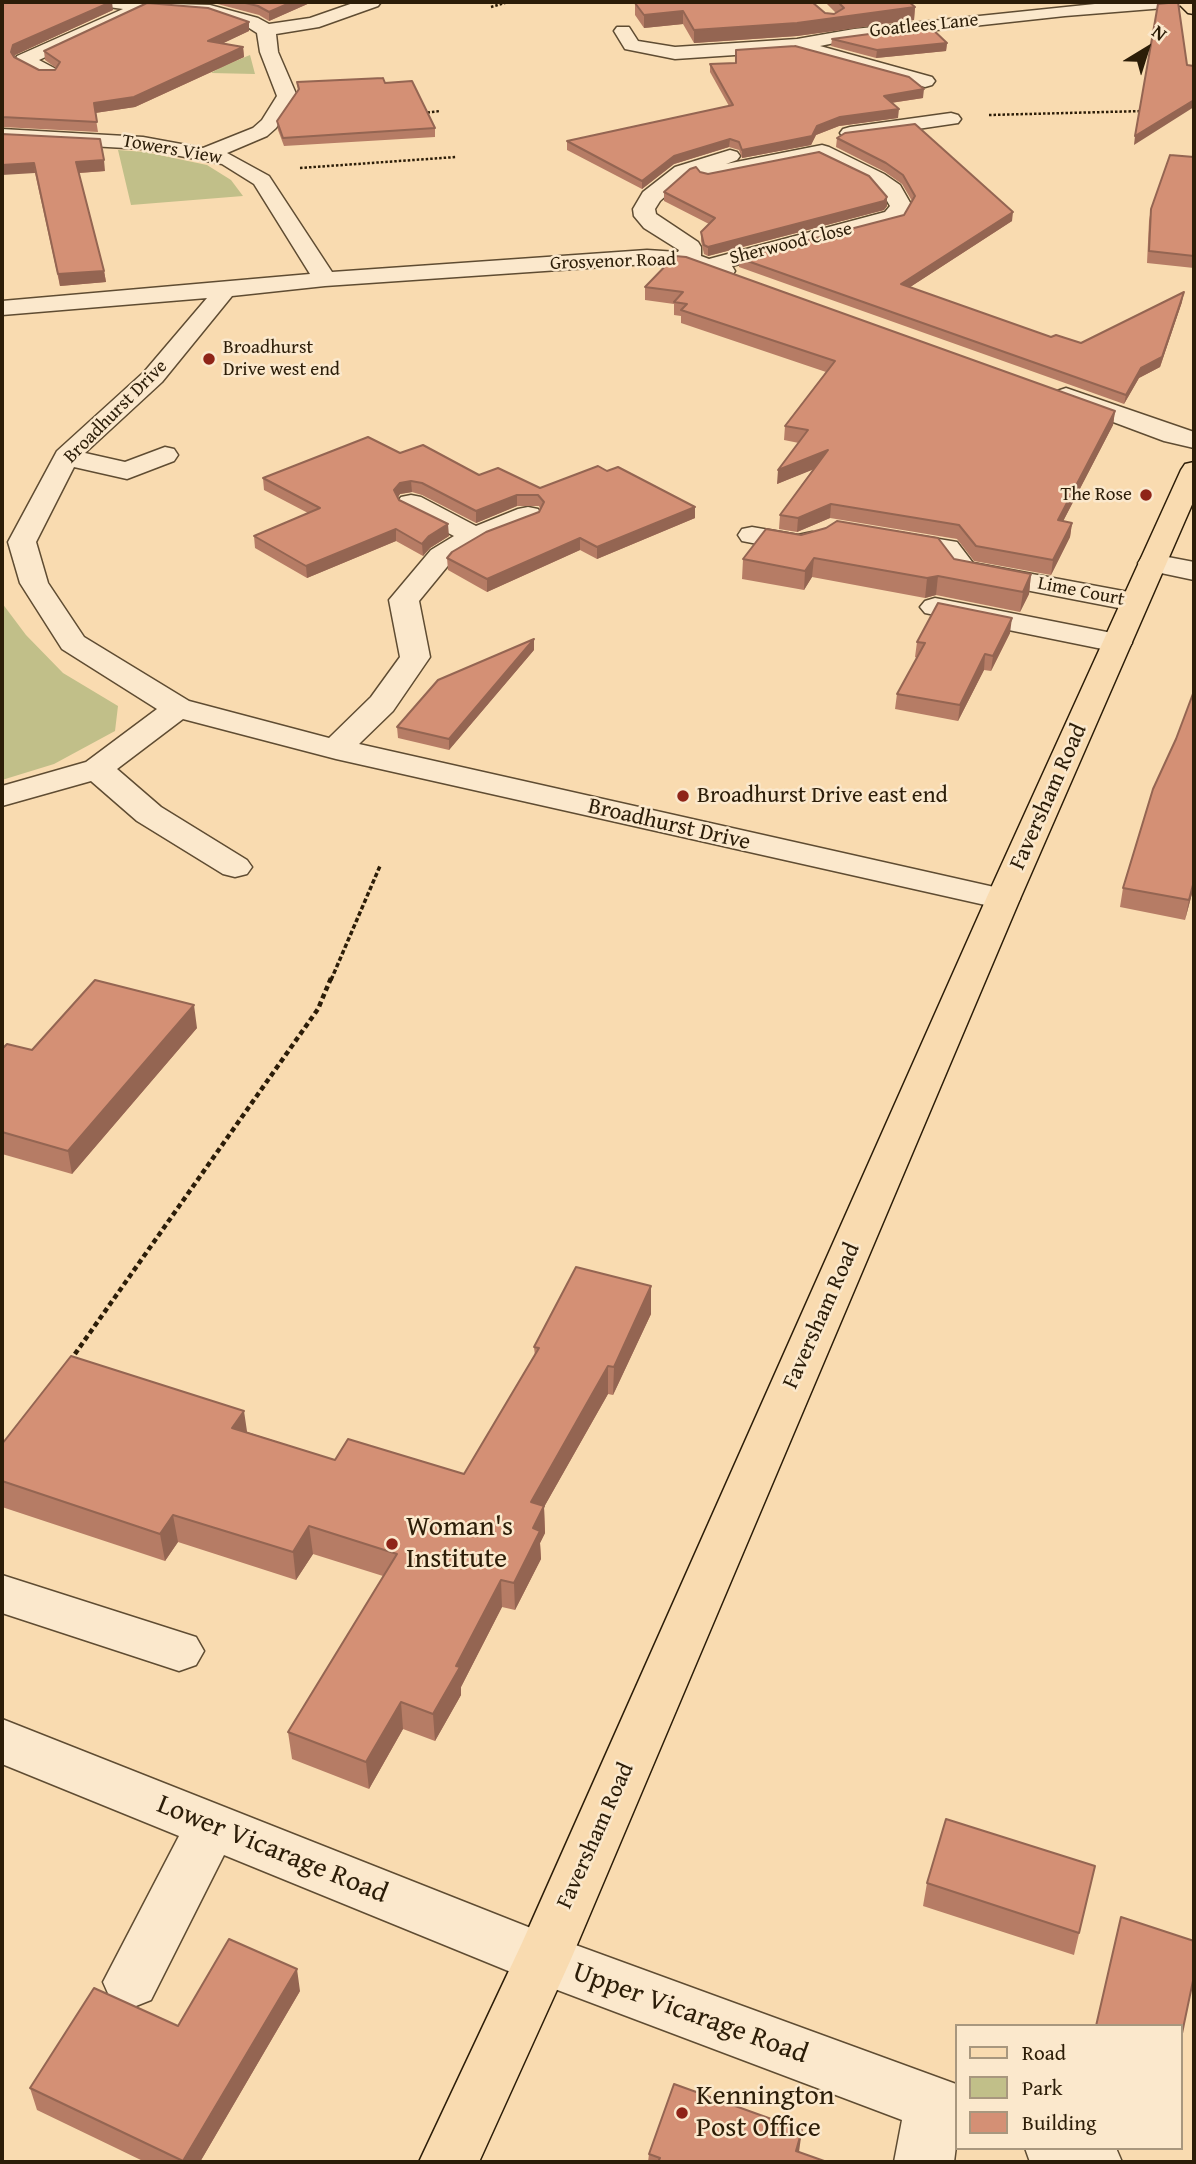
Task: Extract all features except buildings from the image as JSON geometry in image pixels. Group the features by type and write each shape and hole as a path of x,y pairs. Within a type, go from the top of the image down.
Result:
{"main road":[{"path":"1186,2 1194,9"},
{"name":"Faversham Road","path":"449,2162 543,1959 1003,899 1194,470"}],"street":[{"path":"107,2 228,14 266,30 313,23 372,2"},
{"name":"Goatlees Lane","path":"623,31 632,45 675,53 797,45 906,28 1177,2"},
{"path":"49,73 24,60 145,5"},
{"path":"209,153 260,132 269,124 287,96 269,52 266,30"},
{"name":"Goatlees Lane","path":"797,45 925,81"},
{"path":"707,174 822,151 824,141 849,133 951,119"},
{"name":"Towers View","path":"2,135 133,142 209,153 228,159 262,180 325,279"},
{"name":"Sherwood Close","path":"699,263 882,221 898,212 901,206 892,190 877,178 822,151"},
{"path":"699,263 690,247 652,223 645,216 644,209 651,197 682,171 742,153"},
{"name":"Grosvenor Road","path":"2,308 325,279 647,257 699,263 748,280"},
{"name":"Broadhurst Drive","path":"225,290 153,377 66,457 12,544 73,643 178,708 336,749 1003,899"},
{"path":"1044,388 1173,435 1194,440"},
{"path":"96,488 165,455"},
{"path":"66,457 127,471"},
{"path":"411,503 475,536"},
{"path":"336,749 382,704 415,657 404,600 441,556 475,536 528,514"},
{"path":"752,535 799,544 814,540 831,529"},
{"name":"Lime Court","path":"869,535 947,548 963,570 1134,602"},
{"path":"1152,563 1194,571"},
{"path":"935,607 1117,643"},
{"path":"2,796 97,769 178,708"},
{"path":"97,769 149,814 236,867"},
{"path":"2,1594 179,1651"},
{"name":"Lower Vicarage Road","path":"2,1741 543,1959"},
{"path":"131,1982 212,1825"},
{"name":"Upper Vicarage Road","path":"543,1959 945,2108"},
{"path":"924,2162 945,2108"},
{"path":"1059,2150 1092,2162"}],"path":[{"path":"491,7 508,2"},
{"path":"951,119 1007,114 1154,110"},
{"path":"414,113 440,111"},
{"path":"249,171 456,157"},
{"path":"66,1366 318,1009 380,866"}],"green space":[{"path":"250,55 255,74 211,73 221,67"},
{"path":"118,150 145,152 207,165 231,180 243,196 131,205"},
{"path":"2,603 26,635 63,673 118,706 115,731 54,764 2,780"}],"place":[{"name":"Broadhurst Drive west end","path":"209,359"},
{"name":"The Rose","path":"1146,495"},
{"name":"Broadhurst Drive east end","path":"683,796"},
{"name":"Woman's Institute","path":"392,1544"},
{"name":"Kennington Post Office","path":"682,2113"}]}
